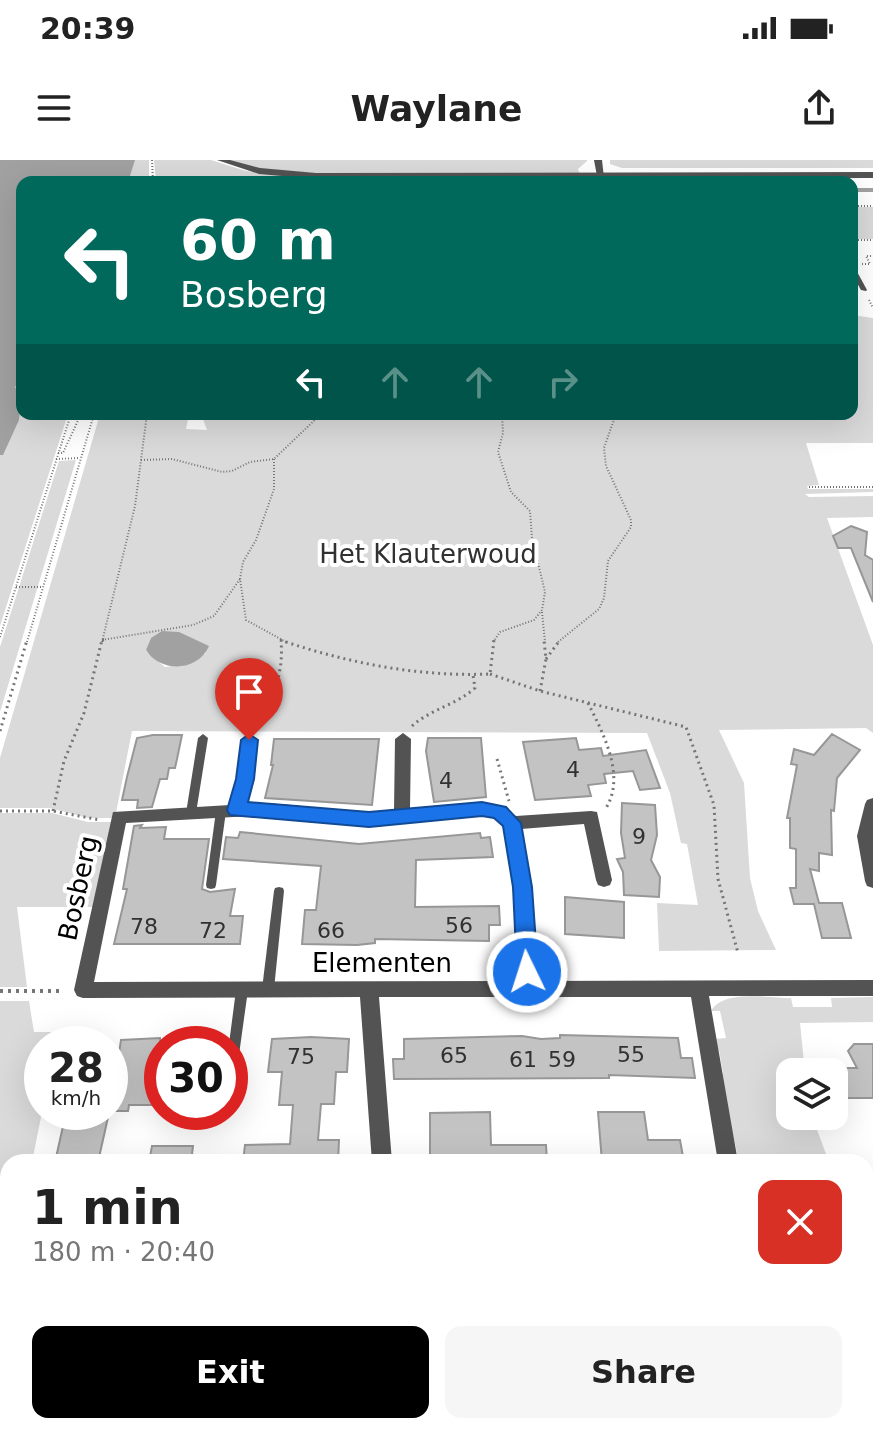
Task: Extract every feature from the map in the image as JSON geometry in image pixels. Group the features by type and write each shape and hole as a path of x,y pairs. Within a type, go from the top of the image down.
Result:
{"street":[{"path":"221,160 259,171 316,176 600,168 766,176"},
{"path":"851,176 873,175"},
{"path":"402,817 403,739"},
{"path":"229,810 245,779 249,740"},
{"path":"873,804 865,836 873,881"},
{"name":"Bosberg","path":"83,990 119,817 269,809 369,820 482,809 499,812 512,823"},
{"path":"529,989 522,887 512,823 591,817 604,880"},
{"path":"698,988 727,1154"},
{"name":"Elementen","path":"83,990 873,988"},
{"path":"369,989 381,1154"}],"lane":[{"path":"858,278 864,290"},
{"path":"191,813 203,738"},
{"path":"211,885 229,810"},
{"path":"268,989 279,891"},
{"path":"237,1026 242,990"}],"path":[{"path":"871,264 866,256 873,256"},
{"path":"0,637 69,420"},
{"path":"58,453 63,453 80,420"},
{"path":"0,731 92,420"},
{"path":"53,811 64,761 84,713 135,506 146,420"},
{"path":"141,460 172,459 222,472 250,462 274,459 315,420"},
{"path":"502,420 503,433 498,452 511,492 530,511 531,530 546,594 542,610 546,659 540,691"},
{"path":"546,659 563,636 590,619 601,606 607,588 604,572 607,563 632,528 606,466 604,448 614,420"},
{"path":"56,459 80,458"},
{"path":"274,459 274,489 256,540 243,562 240,579 246,620 281,641 410,670 490,674 540,691 686,727 714,805 718,879 738,953"},
{"path":"809,487 873,487"},
{"path":"102,640 193,625 214,616 240,579"},
{"path":"16,587 43,587"},
{"path":"490,674 490,644 500,630 525,623 542,610"},
{"path":"249,740 255,724 275,696 283,664 281,641"},
{"path":"403,739 418,720 466,698 475,688 473,675"},
{"path":"588,703 604,739 614,793 610,806 591,817"},
{"path":"497,759 513,811 512,823"},
{"path":"0,811 53,811 89,820 119,817"},
{"path":"0,991 83,990"}],"green space":[{"path":"0,160 149,160 149,176 16,176 16,420 66,420 0,626"},
{"path":"154,160 211,160 246,171 285,176 155,176"},
{"path":"229,160 587,161 578,169 580,174 326,174 261,169"},
{"path":"610,160 873,160 873,168 622,168 610,164"},
{"path":"858,207 873,207 873,239 858,239"},
{"name":"Het Klauterwoud","path":"858,316 873,318 873,443 806,443 819,485 807,486 808,489 873,489 873,492 805,494 809,497 873,496 873,517 827,518 873,645 873,733 866,728 719,730 744,783 750,878 758,911 776,950 659,951 657,903 698,905 687,844 681,843 670,793 647,733 132,731 115,818 88,818 50,808 0,808 0,758 98,420 188,420 186,429 207,430 203,420 858,420","holes":["151,638 206,653 189,664 165,667 146,651"]},
{"path":"76,460 0,712 0,647 59,461"},
{"path":"0,813 52,813 88,822 114,822 98,907 17,907 27,987 0,987"},
{"path":"759,996 791,998 793,1007 832,1007 831,998 873,997 873,1022 800,1023 804,1058 776,1058 776,1130 817,1130 826,1154 737,1154 720,1073 723,1073 719,1050 714,1039 726,1038 720,1011 711,1011 725,1000"},
{"path":"0,1001 29,1001 33,1026 24,1026 24,1130 38,1130 34,1154 0,1154"}],"shaded area":[{"path":"0,160 135,160 130,176 16,176 15,388 16,420 19,420 3,455 0,455"},
{"path":"162,631 179,632 209,646 204,655 188,665 169,666 160,663 146,650 151,638"}],"building":[{"path":"851,526 867,532 865,555 873,560 873,602 851,548 838,548 833,536"},
{"path":"832,734 860,750 837,778 834,811 831,810 832,855 819,853 819,871 810,869 819,903 842,903 851,938 822,938 814,904 794,904 790,888 796,888 796,849 790,848 790,818 787,818 797,765 791,764 794,749 814,755"},
{"path":"182,735 175,768 169,768 167,779 160,779 152,807 137,808 138,800 122,800 127,777 137,738"},
{"path":"428,738 481,738 486,797 434,802 426,751"},
{"path":"576,738 579,750 601,748 603,756 646,750 660,788 640,790 633,771 604,774 606,783 588,785 591,796 535,800 523,742"},
{"path":"274,739 379,739 372,805 265,798 273,765"},
{"path":"622,803 655,805 657,835 651,860 660,877 659,897 624,895 623,872 617,859 625,858 621,833"},
{"path":"142,825 140,828 166,827 164,839 209,839 202,889 210,892 235,889 230,916 243,916 240,944 114,944 127,889 123,889 134,826"},
{"path":"240,832 359,844 480,833 481,838 490,837 493,857 416,860 415,907 499,906 500,925 489,925 489,941 375,939 375,943 357,945 302,944 305,910 316,910 321,866 223,859 226,837 238,838"},
{"path":"565,897 624,902 624,938 565,934"},
{"path":"560,1035 678,1038 681,1058 692,1058 695,1078 609,1075 609,1078 394,1079 393,1059 404,1059 404,1039 522,1036 541,1039 560,1038"},
{"path":"144,1039 144,1105 129,1105 128,1111 128,1040"},
{"path":"272,1039 349,1039 347,1072 336,1072 334,1104 321,1104 318,1140 339,1140 338,1154 244,1154 245,1145 290,1144 293,1105 279,1105 282,1072 268,1072"},
{"path":"854,1044 873,1044 873,1098 848,1098 848,1068 857,1068 848,1051"},
{"path":"490,1112 491,1145 546,1145 547,1154 430,1154 430,1113"},
{"path":"598,1112 644,1112 648,1140 680,1140 683,1154 601,1154"},
{"path":"62,1130 105,1130 100,1154 57,1154"},
{"path":"152,1146 193,1146 192,1154 150,1154"}],"waterway":[{"path":"858,190 873,190"}],"route":[{"path":"249,740 245,779 237,810 269,809 369,820 482,809 499,812 512,823 522,887 527,972"}]}
